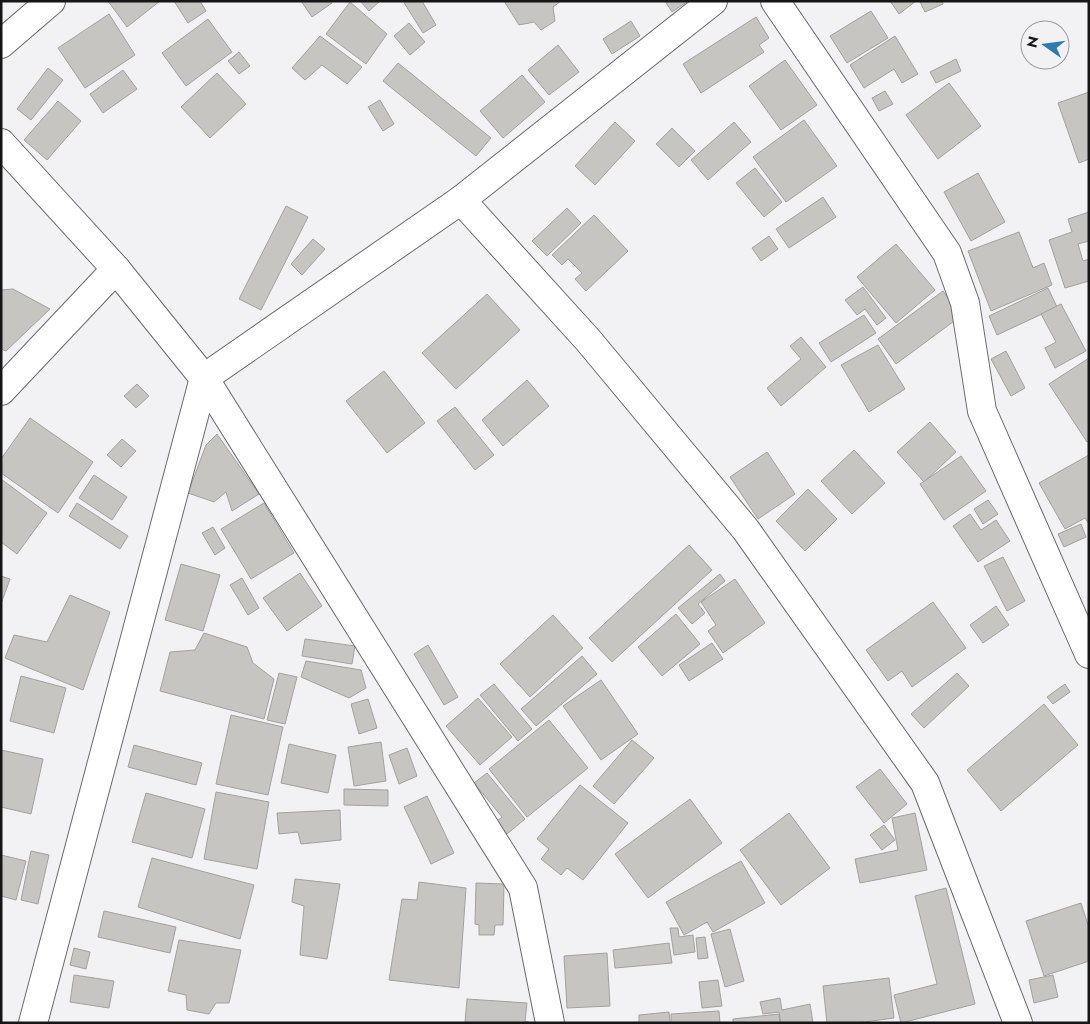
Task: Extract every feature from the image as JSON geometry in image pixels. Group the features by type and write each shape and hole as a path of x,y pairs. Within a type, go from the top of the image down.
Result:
{"street":[{"path":"1,44 51,1"},
{"path":"34,1023 204,378 461,200 713,1"},
{"path":"775,1 947,253 965,302 982,411 1089,654"},
{"path":"1,143 116,269 204,378 523,888 550,1023"},
{"path":"461,200 588,340 746,530 925,783 1018,1023"},
{"path":"1,391 116,269"}],"building":[{"path":"108,1 160,1 127,27"},
{"path":"174,1 200,1 206,11 188,23"},
{"path":"301,1 331,1 332,3 312,17"},
{"path":"360,1 380,1 369,11"},
{"path":"403,1 422,1 436,25 423,33"},
{"path":"504,1 561,1 553,7 555,21 541,30 534,22 519,25"},
{"path":"665,1 688,1 672,12"},
{"path":"890,1 916,1 899,14"},
{"path":"942,1 943,4 925,12 920,2"},
{"path":"350,2 387,34 366,64 326,34"},
{"path":"871,11 888,38 847,63 830,36"},
{"path":"109,14 135,55 85,88 58,48"},
{"path":"756,17 769,38 759,45 764,52 701,93 683,64"},
{"path":"208,19 232,52 186,86 162,53"},
{"path":"631,21 640,36 612,54 603,39"},
{"path":"409,23 425,42 410,55 394,36"},
{"path":"320,36 362,67 347,84 322,65 305,80 292,68"},
{"path":"895,36 918,74 902,83 894,69 864,88 850,65"},
{"path":"558,45 579,72 549,95 528,70"},
{"path":"239,52 250,66 239,74 228,61"},
{"path":"956,59 961,71 936,83 930,72"},
{"path":"785,60 817,105 781,130 749,86"},
{"path":"398,63 491,138 476,156 383,81"},
{"path":"48,68 63,80 31,120 17,109"},
{"path":"123,70 137,89 103,113 90,94"},
{"path":"217,73 246,104 210,138 181,107"},
{"path":"522,75 545,102 503,138 480,111"},
{"path":"949,83 981,126 938,159 906,115"},
{"path":"885,91 893,104 879,111 872,98"},
{"path":"1089,92 1089,159 1079,163 1058,103"},
{"path":"380,100 394,124 383,131 368,107"},
{"path":"58,101 81,121 47,160 24,140"},
{"path":"804,120 837,166 786,202 753,157"},
{"path":"615,122 635,141 595,185 575,166"},
{"path":"734,122 751,142 708,180 691,160"},
{"path":"672,128 695,151 679,167 656,144"},
{"path":"755,168 782,202 764,217 736,183"},
{"path":"978,173 1005,222 971,241 944,192"},
{"path":"823,197 836,217 789,248 776,229"},
{"path":"286,206 308,217 261,310 239,299"},
{"path":"567,208 581,223 547,256 532,241"},
{"path":"1089,212 1089,241 1078,244 1083,261 1089,259 1089,281 1065,288 1049,240 1072,232 1068,219"},
{"path":"594,215 628,251 586,291 575,279 582,273 568,259 562,265 552,255"},
{"path":"1019,232 1033,268 1044,263 1052,285 991,311 968,251"},
{"path":"769,236 778,249 761,261 752,248"},
{"path":"313,239 325,249 302,275 291,264"},
{"path":"896,244 935,290 896,323 857,277"},
{"path":"863,287 886,318 877,325 865,309 857,315 845,300"},
{"path":"1048,288 1057,307 997,335 989,316"},
{"path":"13,289 50,309 6,351 1,349 1,290"},
{"path":"943,291 961,316 896,364 878,339"},
{"path":"487,294 520,330 456,389 422,353"},
{"path":"1061,304 1086,351 1055,368 1045,348 1056,342 1041,314"},
{"path":"864,315 876,333 831,362 819,343"},
{"path":"801,337 826,367 781,406 767,388 801,359 790,346"},
{"path":"878,345 905,389 869,412 841,365"},
{"path":"1006,351 1025,388 1011,396 991,359"},
{"path":"1089,358 1089,441 1087,442 1049,384"},
{"path":"384,371 425,423 387,453 346,401"},
{"path":"527,380 549,406 503,446 482,420"},
{"path":"137,384 149,396 136,408 124,396"},
{"path":"455,407 494,455 475,470 437,421"},
{"path":"30,418 93,462 58,513 1,473 1,459"},
{"path":"930,422 956,452 924,482 897,452"},
{"path":"217,434 259,494 232,511 226,492 214,502 188,493 206,445"},
{"path":"122,439 136,451 121,467 107,455"},
{"path":"854,450 885,483 852,514 821,481"},
{"path":"767,452 795,494 758,519 730,477"},
{"path":"1089,455 1089,524 1085,518 1065,529 1039,483"},
{"path":"961,456 986,491 944,520 920,484"},
{"path":"94,475 127,497 112,520 79,498"},
{"path":"1,479 47,513 17,554 1,542"},
{"path":"808,489 837,519 805,551 776,521"},
{"path":"988,500 998,514 983,524 974,509"},
{"path":"77,503 128,536 120,549 69,516"},
{"path":"264,503 294,553 251,579 221,529"},
{"path":"970,514 981,530 996,520 1010,541 978,562 953,526"},
{"path":"1081,524 1086,537 1064,547 1058,534"},
{"path":"213,527 225,548 215,555 202,533"},
{"path":"689,545 712,570 612,662 589,638"},
{"path":"1003,557 1025,601 1007,611 984,566"},
{"path":"181,564 220,575 203,631 165,620"},
{"path":"300,573 322,606 287,631 263,598"},
{"path":"720,574 725,581 698,604 705,613 692,624 678,608"},
{"path":"1,576 10,579 1,604"},
{"path":"242,578 259,608 248,615 230,585"},
{"path":"735,579 765,623 723,653 708,631 716,625 701,602"},
{"path":"70,595 110,612 83,690 5,658 14,635 47,642"},
{"path":"933,602 966,648 912,687 902,671 888,681 866,650"},
{"path":"996,606 1009,625 983,643 970,625"},
{"path":"676,614 700,644 662,676 638,647"},
{"path":"553,615 583,648 530,697 500,664"},
{"path":"204,633 247,647 253,663 274,679 264,719 160,691 170,652 195,650"},
{"path":"305,639 355,646 352,664 302,656"},
{"path":"712,643 723,659 689,681 679,665"},
{"path":"428,645 458,697 444,705 414,654"},
{"path":"582,656 597,674 536,726 521,709"},
{"path":"306,661 361,670 366,688 349,698 301,677"},
{"path":"279,673 297,677 285,724 267,720"},
{"path":"957,673 969,686 924,728 911,714"},
{"path":"21,676 66,688 54,733 10,721"},
{"path":"601,680 638,734 601,760 563,706"},
{"path":"494,684 532,729 518,741 480,695"},
{"path":"1065,684 1070,692 1053,704 1047,697"},
{"path":"478,698 512,737 480,765 446,726"},
{"path":"368,699 377,728 359,734 351,704"},
{"path":"1044,704 1078,745 1001,811 967,770"},
{"path":"231,715 283,727 268,795 216,784"},
{"path":"549,720 588,768 527,817 489,769"},
{"path":"632,740 654,758 614,804 593,786"},
{"path":"381,742 386,781 354,786 348,747"},
{"path":"289,744 336,755 328,793 281,783"},
{"path":"134,745 202,763 196,785 128,767"},
{"path":"407,748 417,776 399,784 389,755"},
{"path":"1,750 43,759 31,814 1,807"},
{"path":"880,769 907,804 884,823 856,787"},
{"path":"487,773 525,819 507,834 497,821 502,817 474,783"},
{"path":"580,785 628,823 583,880 567,868 561,875 541,859 549,849 537,839"},
{"path":"344,789 388,790 388,806 344,805"},
{"path":"216,792 269,802 257,869 204,859"},
{"path":"146,793 205,809 192,858 132,842"},
{"path":"427,796 454,853 431,864 404,807"},
{"path":"690,799 722,843 648,898 615,854"},
{"path":"340,810 341,840 301,844 298,832 279,834 277,813"},
{"path":"789,813 830,868 781,905 740,850"},
{"path":"915,813 927,870 860,883 855,859 898,850 892,818"},
{"path":"884,825 895,840 882,850 870,835"},
{"path":"31,851 49,855 38,904 21,900"},
{"path":"1,855 26,861 16,900 1,896"},
{"path":"152,858 254,885 240,939 138,907"},
{"path":"741,861 765,903 713,932 707,922 684,935 666,902"},
{"path":"295,879 340,884 327,959 300,955 304,906 292,902"},
{"path":"419,882 466,888 459,988 389,980 402,899 417,900"},
{"path":"476,883 504,884 503,925 495,925 494,935 479,935 479,925 475,924"},
{"path":"946,888 975,1004 901,1023 894,995 937,984 915,896"},
{"path":"1081,903 1089,928 1089,961 1044,976 1026,921"},
{"path":"104,911 176,927 170,953 98,937"},
{"path":"670,928 678,928 679,937 693,935 695,952 674,955"},
{"path":"730,929 744,981 725,987 711,934"},
{"path":"705,937 708,958 698,959 696,938"},
{"path":"179,940 241,950 229,1003 216,1003 209,1014 187,1010 186,995 168,991"},
{"path":"669,943 672,963 615,968 613,950"},
{"path":"74,948 90,952 86,969 70,965"},
{"path":"607,953 610,1006 567,1008 564,956"},
{"path":"74,975 114,981 109,1008 70,1002"},
{"path":"1053,975 1058,997 1034,1003 1029,980"},
{"path":"889,978 894,1018 857,1023 827,1023 823,986"},
{"path":"718,980 722,1006 702,1008 699,982"},
{"path":"780,998 782,1010 810,1004 813,1023 781,1023 779,1012 763,1014 760,1002"},
{"path":"467,999 527,1003 525,1021 531,1023 465,1023"},
{"path":"719,1011 720,1023 671,1023 671,1014"},
{"path":"669,1012 670,1023 639,1023 639,1015"},
{"path":"779,1014 780,1023 733,1023 733,1019"}]}
